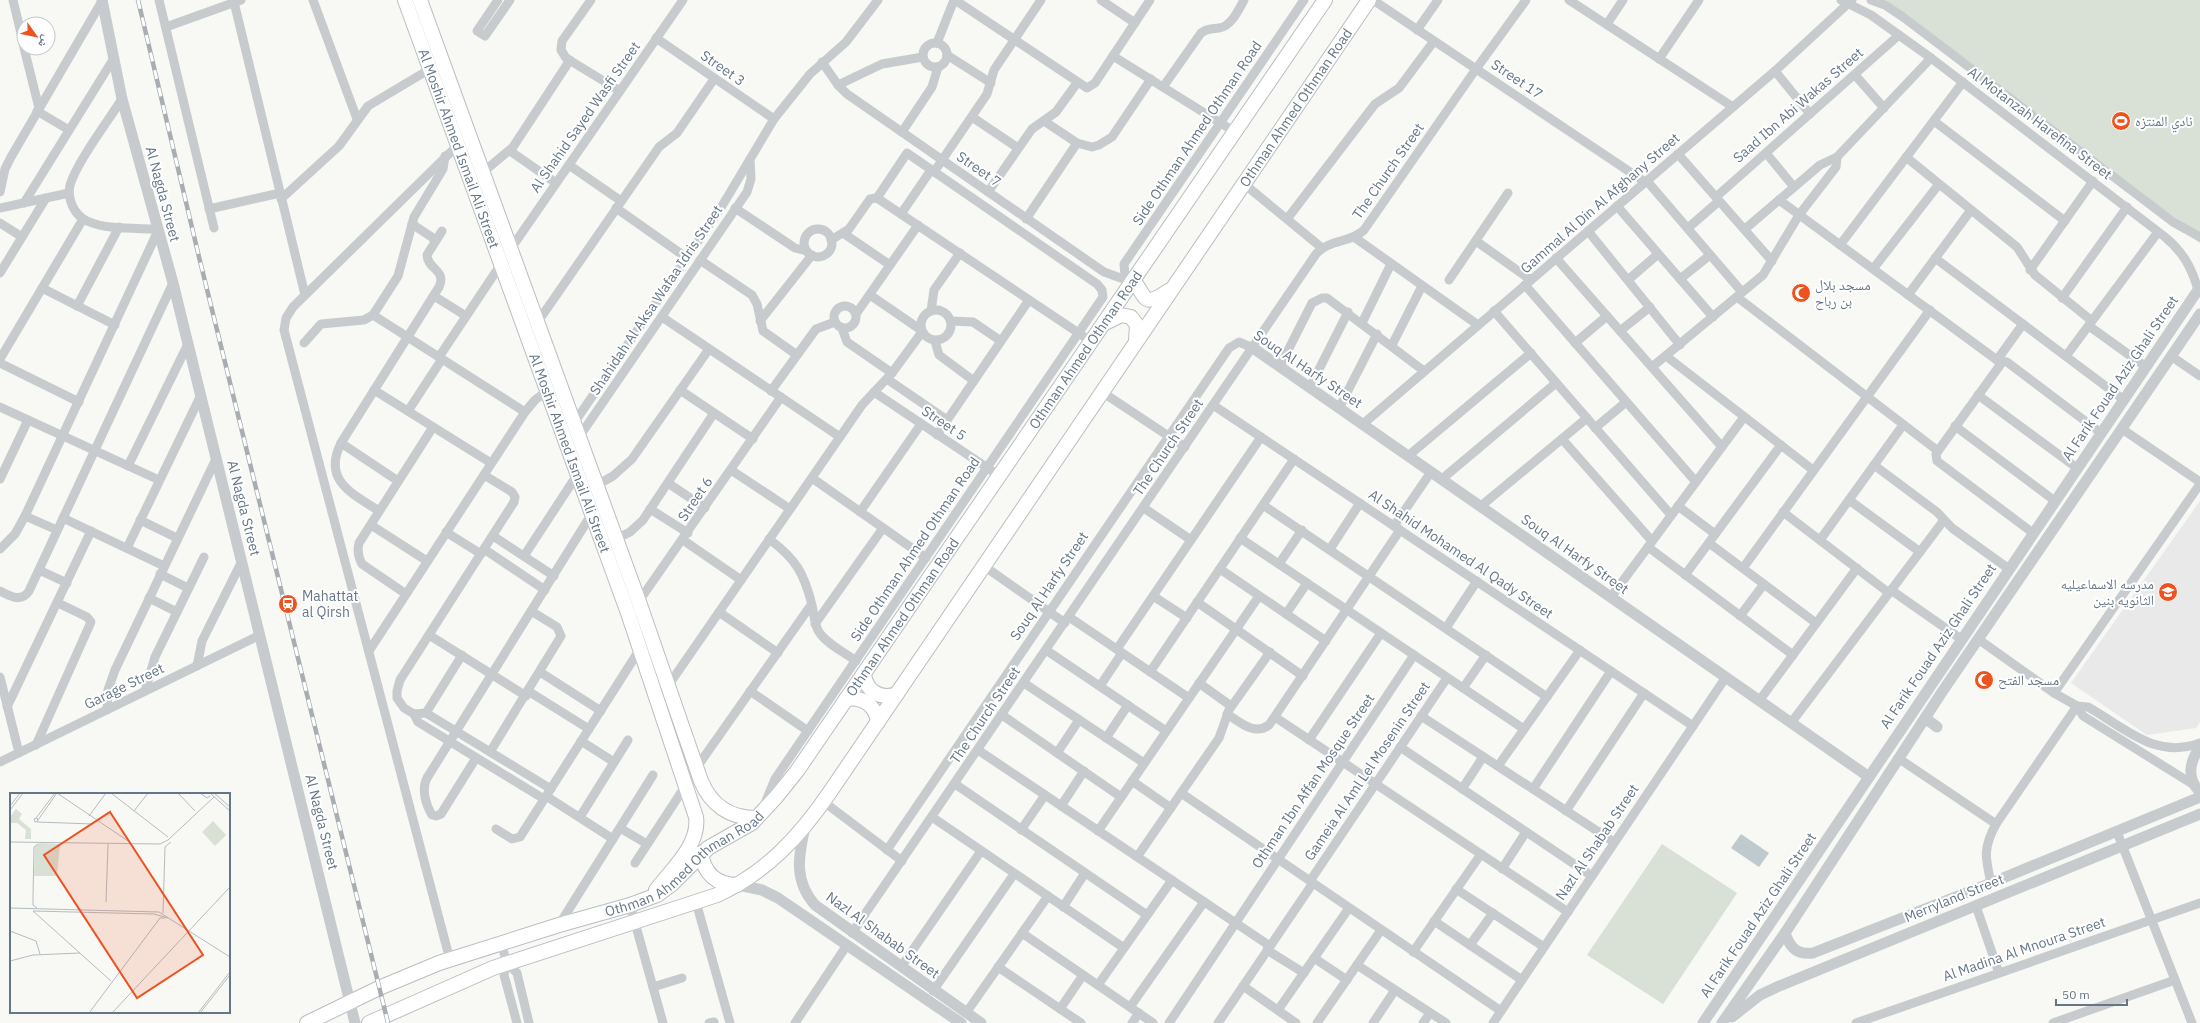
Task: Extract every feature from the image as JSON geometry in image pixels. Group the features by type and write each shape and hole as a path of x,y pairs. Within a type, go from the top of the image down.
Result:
{"main road":[{"name":"Al Moshir Ahmed Ismail Ali Street","path":"405,0 430,69 463,140 482,173 639,602 704,788 714,802 734,815 759,816"},
{"name":"Al Moshir Ahmed Ismail Ali Street","path":"420,0 501,264 628,613 696,816 697,828 694,839 649,899"},
{"name":"Othman Ahmed Othman Road","path":"307,1023 351,1003 379,988 444,961 649,899 672,884 701,853 759,816 791,780 1325,0"},
{"name":"Othman Ahmed Othman Road","path":"369,1023 493,968 696,902 738,886 770,863 805,827 824,802 1243,183 1369,0"},
{"path":"1132,281 1141,295 1147,299 1154,299 1171,289"},
{"path":"1104,323 1121,315 1131,317 1137,325 1136,341"},
{"path":"864,674 866,684 877,695 887,697 897,694"},
{"path":"846,699 858,699 868,703 875,712 878,722"},
{"path":"701,853 706,871 712,878 720,883 738,886"},
{"path":"444,961 453,967 488,955 494,961 493,968"}],"street":[{"path":"0,192 5,169 102,0"},
{"name":"Al Nagda Street","path":"102,0 122,99 157,231 173,283 355,1023"},
{"path":"159,0 214,228"},
{"path":"313,0 357,119"},
{"path":"498,0 481,33 510,0"},
{"path":"591,0 562,41 563,54 570,60 620,91"},
{"name":"Al Shahid Sayed Wasfi Street","path":"510,250 683,0"},
{"name":"Shahidah Al Aksa Wafaa Idris Street","path":"563,436 574,423 722,206 774,119 801,84 822,62 846,42 878,0"},
{"path":"936,43 954,0 1077,83 1084,87 1093,86 1150,0"},
{"path":"901,214 942,160 987,94 994,70 1040,0"},
{"path":"1100,0 1135,23"},
{"path":"1163,87 1201,33 1208,29 1220,28 1228,24 1244,0"},
{"name":"Side Othman Ahmed Othman Road","path":"1132,281 1125,275 1124,264 1304,0"},
{"name":"Street 17","path":"1373,0 1646,181 1688,228 1739,295 1866,397 1938,450"},
{"path":"1417,30 1438,0"},
{"name":"The Church Street","path":"852,933 1322,248 1354,237 1367,226 1526,0"},
{"path":"1569,0 1733,107"},
{"path":"1607,24 1623,0"},
{"path":"1659,58 1700,0"},
{"name":"Al Motanzah Harefina Street","path":"1871,0 1885,6 1903,17 2177,225 2200,237"},
{"path":"14,1 17,16"},
{"path":"166,27 238,1 281,196 305,295"},
{"name":"Al Motanzah Harefina Street","path":"1847,1 1871,15 1932,58 2158,232 2184,256 2193,272 2199,289"},
{"name":"Gammal Al Din Al Afghany Street","path":"1363,424 1775,71 1847,1"},
{"name":"Saad Ibn Abi Wakas Street","path":"1688,228 1766,153 1855,75 1899,34"},
{"name":"Street 3","path":"656,38 774,119"},
{"path":"1287,219 1375,104 1399,88 1434,41"},
{"path":"902,132 932,86 938,67 945,63 947,55 945,48 936,43 926,46 922,57 926,64 938,67"},
{"path":"947,55 991,83"},
{"path":"26,56 38,110 69,130"},
{"path":"1113,56 1235,132"},
{"path":"838,86 882,64 922,57"},
{"path":"24,203 114,58"},
{"path":"1745,229 1825,161 1837,157 1932,58"},
{"path":"482,173 510,151 570,60"},
{"name":"Street 7","path":"822,62 838,86 902,132 1104,272 1132,281"},
{"path":"209,209 281,196 340,146 357,119 375,101 430,69"},
{"path":"1775,71 1810,114"},
{"path":"1855,75 1884,108"},
{"path":"537,323 659,147 677,133 714,79"},
{"path":"1044,121 1077,143 1092,147 1099,145 1112,137 1151,79"},
{"path":"1840,245 1963,82"},
{"path":"988,192 1032,129 1056,112 1077,83"},
{"path":"0,549 15,534 26,516 157,231 97,225 83,219 74,210 69,193 74,176 122,99"},
{"path":"972,117 1018,148"},
{"path":"1934,121 2065,221"},
{"path":"444,961 408,799 285,337 286,318 293,307 445,156 463,140"},
{"path":"1026,219 1077,143"},
{"path":"510,151 556,183"},
{"name":"Street 7","path":"877,198 907,153 1100,286 1103,297 1100,304"},
{"path":"1766,153 1794,187"},
{"path":"1678,154 1772,261"},
{"path":"304,343 321,324 364,320 373,315 398,276 412,224 420,205 443,169 445,156"},
{"path":"1652,367 1763,275 1799,215 1836,167 1837,157"},
{"path":"1906,157 2017,247 2030,270 2091,324 2146,367"},
{"name":"Shahidah Al Aksa Wafaa Idris Street","path":"568,451 579,438 750,186 750,159"},
{"path":"569,165 687,258"},
{"path":"2100,187 2110,175"},
{"path":"958,188 966,177"},
{"path":"2030,270 2093,181"},
{"path":"1243,183 1322,248"},
{"path":"1873,269 1939,184"},
{"path":"0,202 0,208 69,193"},
{"path":"1449,280 1508,193"},
{"path":"0,273 46,198"},
{"path":"831,240 851,226 868,200 877,198 1092,342"},
{"path":"1779,200 1999,361 2007,362 2101,433"},
{"path":"1617,206 1713,317"},
{"path":"2062,298 2127,207"},
{"path":"735,208 795,248 809,253 819,256 826,253 831,247 831,240 824,230 812,230 805,239 809,253"},
{"path":"1908,294 1971,210"},
{"path":"0,359 83,219"},
{"path":"0,223 22,237"},
{"path":"412,224 436,240"},
{"path":"771,391 816,329 839,325 853,325 856,314 918,225"},
{"path":"77,306 119,227"},
{"path":"379,511 347,490 342,485 335,464 341,443 441,284 441,276 427,257 442,231"},
{"path":"1588,231 1680,345"},
{"path":"2066,356 2158,232"},
{"path":"843,233 890,265"},
{"path":"1354,237 1478,325"},
{"path":"1476,240 1528,282 1575,343 1696,482"},
{"path":"760,321 809,253"},
{"path":"931,311 934,290 960,253"},
{"path":"1628,280 1658,254"},
{"path":"1680,279 1710,255"},
{"path":"1556,258 1722,447"},
{"path":"1935,258 2124,400"},
{"path":"700,260 752,295 757,304 760,321 766,334 797,355"},
{"path":"408,411 466,316 501,264"},
{"path":"1362,323 1391,264"},
{"path":"0,591 16,598 24,597 63,518 173,283"},
{"path":"670,283 680,289"},
{"path":"1392,345 1422,286"},
{"path":"42,288 115,325"},
{"name":"Al Farik Fouad Aziz Ghali Street","path":"1703,1023 1930,684 2199,289"},
{"path":"668,686 840,437 874,392 890,376 922,331 924,316 931,311 943,312 951,322 951,330 947,337 935,341 926,337 922,331 870,294"},
{"path":"434,296 466,316"},
{"path":"1280,366 1312,303 1317,300 1327,298 1392,345 1424,371"},
{"path":"937,435 1029,300"},
{"name":"Side Othman Ahmed Othman Road","path":"759,816 775,779 1100,304"},
{"path":"856,314 849,306 842,306 836,311 839,325 847,342 947,420"},
{"path":"1620,331 1650,307"},
{"path":"1743,568 1930,310"},
{"path":"1494,311 1671,515"},
{"path":"1310,387 1348,312"},
{"path":"1722,1023 1819,887 1835,855 1898,758 2200,314"},
{"path":"373,315 525,412"},
{"path":"1575,343 1607,316"},
{"path":"662,317 840,437"},
{"path":"951,322 973,322 1001,341"},
{"path":"2023,324 1978,395 1938,450 1936,454 1936,461 2033,533"},
{"path":"1339,408 1377,334"},
{"path":"935,341 939,355 974,381"},
{"name":"Souq Al Harfy Street","path":"887,850 1232,345 1243,342 1280,366 1869,777"},
{"path":"128,466 188,344"},
{"path":"596,485 613,476 632,459 709,348"},
{"path":"1408,456 1530,353"},
{"path":"1666,356 1813,470"},
{"path":"2171,356 2200,376"},
{"path":"0,363 79,402"},
{"path":"1442,479 1556,383"},
{"path":"374,390 492,463"},
{"path":"680,390 753,438"},
{"path":"369,651 525,412 535,400 547,391"},
{"name":"Street 5","path":"874,392 1000,476"},
{"path":"1102,392 1185,447"},
{"path":"1978,395 2077,468"},
{"path":"127,548 201,396"},
{"name":"Street 6","path":"628,613 639,602 781,397"},
{"path":"1595,428 1626,402"},
{"name":"Al Shahid Mohamed Al Qady Street","path":"1213,405 1693,726"},
{"path":"0,407 159,480"},
{"path":"616,539 635,528 650,509 714,413"},
{"path":"1611,597 1744,417"},
{"path":"1481,506 1587,418"},
{"path":"0,479 28,420"},
{"path":"860,512 921,424"},
{"path":"1820,540 1903,425"},
{"path":"1955,426 2058,496 2074,500"},
{"path":"406,594 367,568 359,560 359,543 433,427"},
{"path":"2054,693 2200,483 2122,429"},
{"path":"1100,686 1153,596 1262,438"},
{"path":"1562,439 1650,544 1685,575 1793,655"},
{"path":"341,443 398,481"},
{"path":"1685,575 1781,445"},
{"path":"107,710 111,680 177,538 216,459"},
{"path":"1150,672 1294,459"},
{"path":"1874,464 1937,512 1944,520 2009,569"},
{"path":"731,470 790,509"},
{"path":"1199,683 1251,729 1258,730 1270,725 1369,576 1431,472"},
{"path":"484,475 510,491 515,497 514,502 397,685 397,698 404,708 414,714 418,722 476,758 547,795"},
{"path":"524,556 577,475"},
{"path":"812,478 926,558"},
{"path":"668,483 705,508"},
{"path":"1849,500 1920,552"},
{"path":"1330,549 1360,503"},
{"path":"1263,504 1547,697"},
{"path":"1678,506 1716,534"},
{"path":"1144,508 1191,540"},
{"path":"650,509 741,580"},
{"path":"1784,512 1890,592 1961,639"},
{"path":"476,758 440,815 436,816 431,814 424,794 424,786 427,778 592,515"},
{"path":"26,516 57,530"},
{"path":"63,518 127,548 188,588"},
{"path":"140,520 177,538"},
{"path":"1791,723 1944,520"},
{"path":"371,525 428,561"},
{"path":"815,624 883,528"},
{"path":"1279,564 1302,530"},
{"path":"7,707 58,603 91,531"},
{"path":"446,532 545,590"},
{"path":"493,536 554,576"},
{"path":"1240,538 1524,729"},
{"path":"770,539 796,562 804,577 812,605 815,624 826,640 856,660"},
{"path":"1709,543 1816,623"},
{"path":"145,691 152,666 204,557"},
{"path":"197,666 202,641 242,561"},
{"path":"984,566 1049,612 1067,620 1120,651 1189,698"},
{"path":"1759,700 1857,568"},
{"path":"1220,569 1326,641"},
{"path":"38,570 67,583"},
{"path":"1446,628 1477,581"},
{"path":"1286,614 1307,583"},
{"path":"1740,616 1764,584"},
{"path":"1153,596 1186,618"},
{"path":"1098,831 1259,596"},
{"path":"149,598 177,612"},
{"path":"1197,602 1303,676"},
{"path":"36,745 91,622 88,617 58,603"},
{"path":"697,767 812,605"},
{"path":"490,752 560,640 561,633 557,627 531,611"},
{"path":"719,612 778,653"},
{"path":"1309,740 1381,633"},
{"name":"Garage Street","path":"0,762 260,635"},
{"path":"429,635 492,674 589,729"},
{"path":"1978,639 2054,693 2077,706 2088,707 2136,738 2163,748 2184,748 2200,743"},
{"path":"496,829 512,839 518,838 640,649"},
{"path":"1046,650 1166,731"},
{"path":"1498,766 1580,650"},
{"path":"1137,857 1219,738 1229,710 1270,652"},
{"path":"426,713 462,655"},
{"name":"Othman Ibn Affan Mosque Street","path":"1169,1023 1414,655"},
{"path":"1463,688 1486,655"},
{"path":"1533,789 1611,671"},
{"path":"540,672 601,711"},
{"path":"0,677 19,753"},
{"name":"Nazl Al Shabab Street","path":"1493,1023 1726,677"},
{"name":"Gameia Al Aml Lel Mosenin Street","path":"1220,1022 1375,784 1447,678"},
{"path":"1024,683 1144,763"},
{"path":"1930,684 1935,691 1942,692"},
{"path":"750,691 808,731"},
{"path":"1566,811 1644,693"},
{"path":"1106,738 1128,705"},
{"path":"2077,706 2083,716 2197,789"},
{"path":"1991,883 1985,859 1985,848 1996,824 2077,706"},
{"path":"1914,709 1922,708 1926,717 1937,727"},
{"path":"414,714 426,713 490,752 547,795 613,839"},
{"path":"1002,715 1121,796"},
{"path":"1421,716 1614,842"},
{"path":"1275,717 1568,912"},
{"path":"1057,753 1079,720"},
{"path":"580,818 628,740"},
{"path":"582,741 614,762"},
{"path":"2144,755 2152,745"},
{"path":"2197,789 2191,776 2190,767 2193,757 2200,746"},
{"path":"1400,747 1592,876"},
{"path":"2184,748 2193,757"},
{"path":"978,750 1236,923 1304,973"},
{"path":"1462,789 1483,757"},
{"path":"1898,758 1996,824"},
{"path":"1061,806 1084,771"},
{"path":"559,925 653,775"},
{"path":"1132,781 1171,808"},
{"path":"954,784 1147,915"},
{"path":"635,862 686,785"},
{"path":"1181,793 1501,1011"},
{"path":"408,799 424,794"},
{"path":"1021,830 1045,795"},
{"name":"Merryland Street","path":"1785,933 1789,944 1799,952 1813,952 1842,943 2200,797"},
{"path":"824,802 902,861"},
{"name":"Merryland Street","path":"1726,1023 1743,1006 1760,995 2200,814"},
{"path":"932,817 1124,948"},
{"name":"Nazl Al Shabab Street","path":"805,827 798,860 799,871 804,890 815,905 933,991 964,1018"},
{"path":"620,828 647,844"},
{"path":"1502,869 1526,832"},
{"path":"2117,832 2192,1023"},
{"path":"1822,847 1827,854 1835,855"},
{"path":"901,967 981,851"},
{"path":"1414,952 1481,854"},
{"path":"1806,870 1815,871 1819,887"},
{"path":"1063,907 1085,873"},
{"path":"933,991 1014,874"},
{"path":"1098,985 1172,880"},
{"name":"Nazl Al Shabab Street","path":"738,886 754,888 770,894 847,945 964,1018 980,1023"},
{"path":"1456,889 1544,947"},
{"path":"964,1018 1048,896"},
{"path":"696,902 730,1023"},
{"path":"1130,1007 1204,902"},
{"name":"Al Madina Al Mnoura Street","path":"1856,1023 2200,903"},
{"path":"630,905 663,1023"},
{"path":"1976,906 1999,973"},
{"path":"1278,1010 1349,908"},
{"path":"1470,945 1493,913"},
{"path":"1434,921 1522,980"},
{"path":"1317,1023 1381,930"},
{"path":"1022,933 1154,1023"},
{"path":"501,943 507,963 517,973 529,1023"},
{"path":"1842,943 1847,958"},
{"path":"795,1023 847,945"},
{"path":"1314,958 1347,980"},
{"path":"507,963 504,972 517,1023"},
{"path":"1357,965 1446,1023"},
{"path":"998,967 1081,1023"},
{"path":"1060,1009 1083,975"},
{"path":"653,987 682,978"},
{"path":"2053,1023 2175,980"},
{"path":"1243,986 1296,1023"},
{"path":"1373,1023 1395,990"},
{"path":"1132,1023 1139,1013"},
{"path":"1423,1023 1430,1013"}],"shaded area":[{"name":"نادي المنتزه","path":"1885,0 2200,0 2200,243"},
{"name":"مدرسه الاسماعيليه الثانويه بنين","path":"2200,501 2200,722 2196,728 2147,735 2071,683"},
{"path":"1741,834 1769,853 1759,867 1731,848"},
{"path":"1662,844 1737,893 1663,1004 1587,955"}],"railway":[{"path":"138,0 199,257 388,1023"}],"place":[{"name":"نادي المنتزه","path":"2121,121"},
{"name":"مسجد بلال بن رباح","path":"1801,293"},
{"name":"مدرسه الاسماعيليه الثانويه بنين","path":"2168,592"},
{"name":"Mahattat al Qirsh","path":"288,604"},
{"name":"مسجد الفتح","path":"1984,680"}]}
